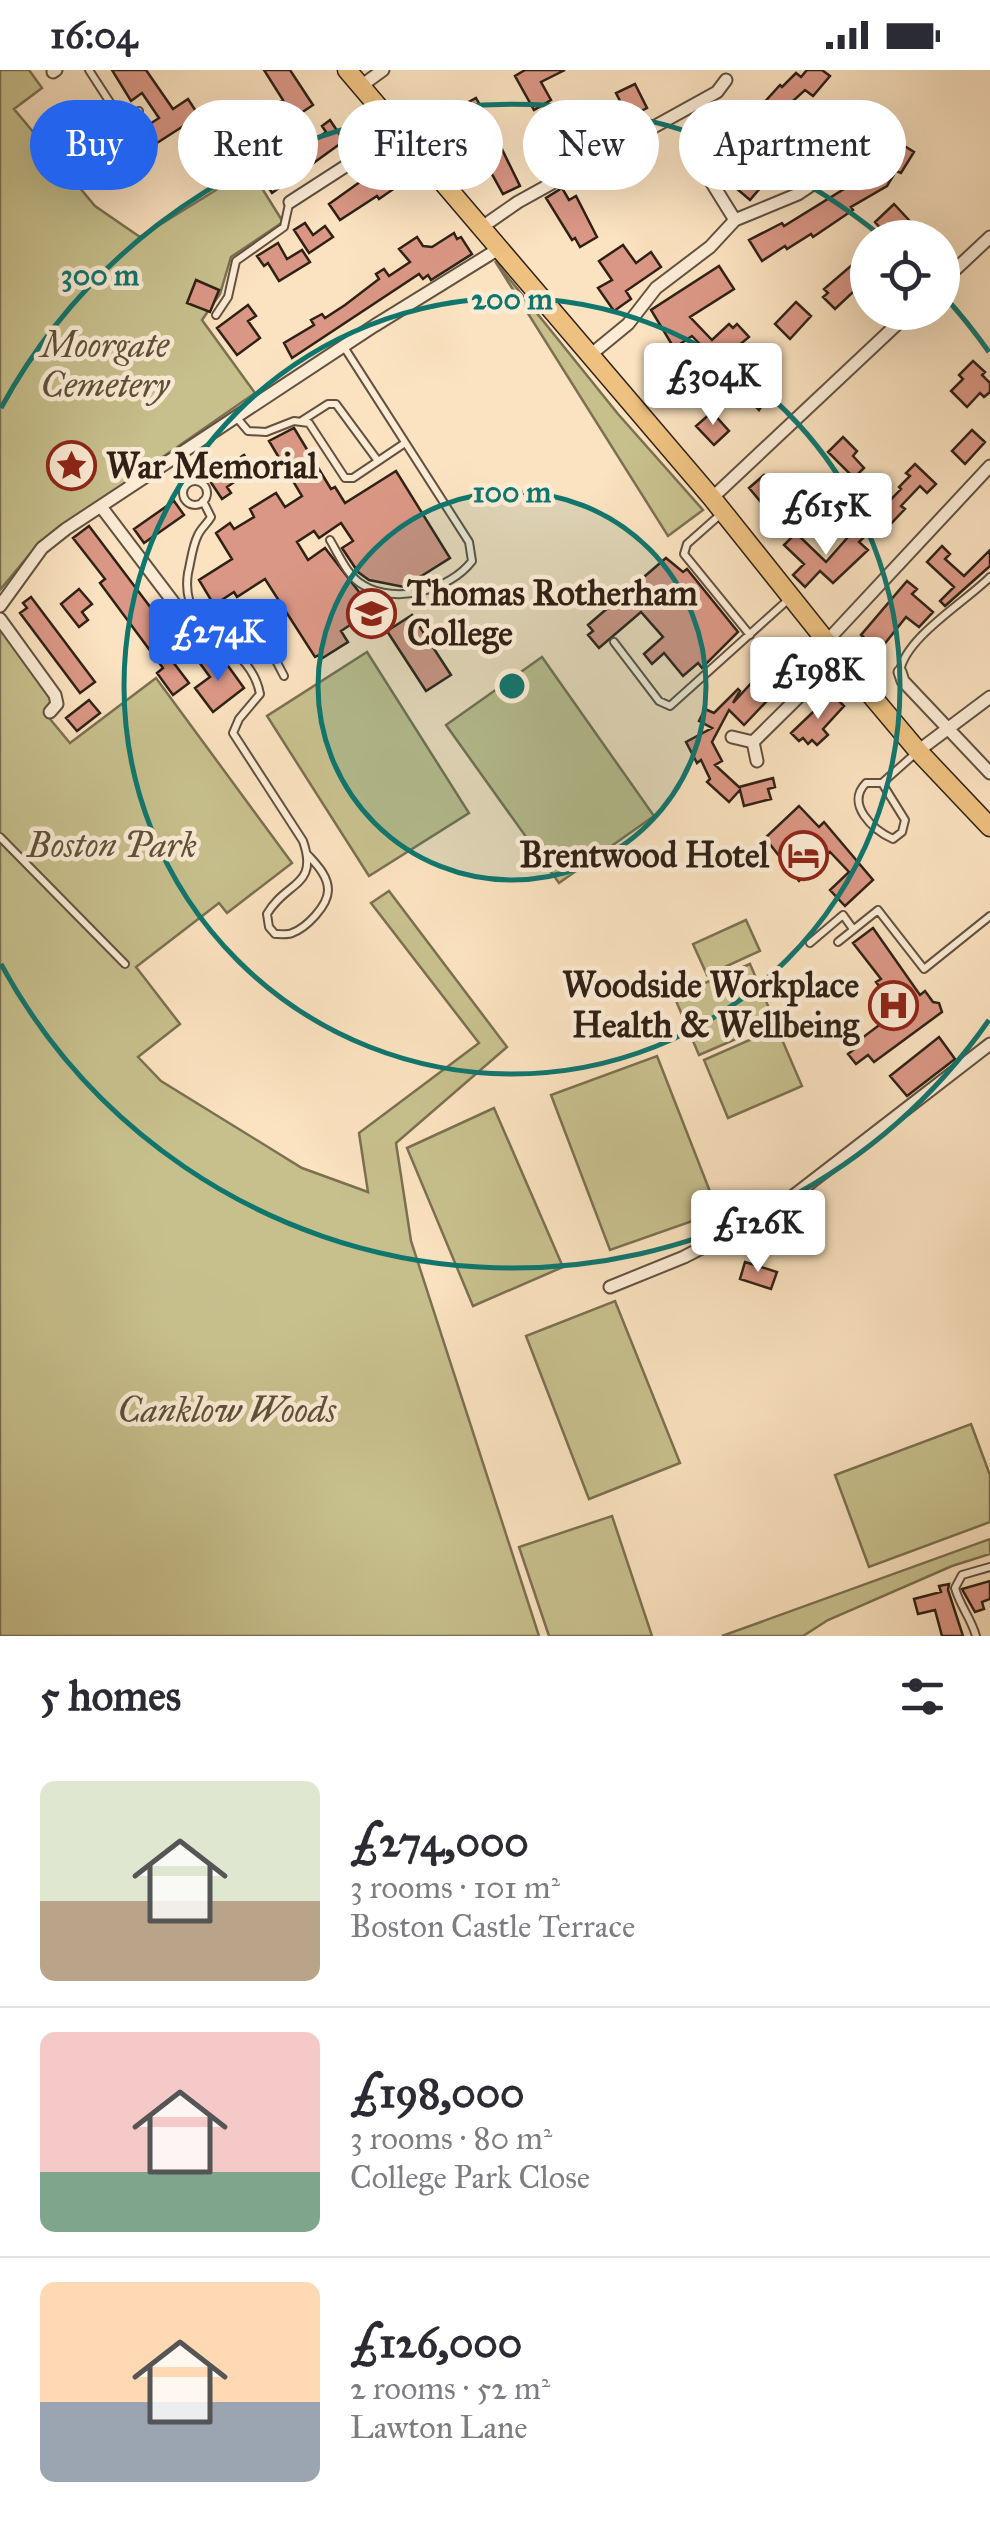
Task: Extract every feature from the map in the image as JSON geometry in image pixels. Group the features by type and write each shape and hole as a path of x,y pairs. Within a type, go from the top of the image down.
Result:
{"main road":[{"path":"347,70 373,100"},
{"path":"450,190 717,505 838,658 990,827"}],"street":[{"path":"361,86 383,70"},
{"path":"482,227 518,202 717,92 726,80"},
{"path":"290,202 338,171"},
{"path":"715,190 735,220"},
{"path":"589,356 628,324 656,288 710,246 735,220 804,190"},
{"path":"960,265 990,237"},
{"path":"0,606 42,548 344,346 500,248"},
{"path":"717,505 892,330"},
{"path":"826,642 990,466"},
{"path":"102,508 174,603"},
{"path":"0,619 55,694 57,704 50,712"},
{"path":"753,742 838,658"},
{"path":"900,672 903,681 990,773"},
{"path":"918,751 990,698"},
{"path":"732,737 753,742"},
{"path":"753,742 757,760"},
{"path":"610,1287 684,1257 775,1210 990,1044"}],"lane":[{"path":"89,70 108,100"},
{"path":"216,314 228,297 236,261 284,227 290,202"},
{"path":"330,540 353,577 364,587 383,591 426,592 465,569 472,560 469,542 344,346"},
{"path":"236,418 248,431 266,432 336,404 378,461"},
{"path":"303,420 309,423 345,478 353,478 406,443"},
{"path":"176,458 190,482"},
{"path":"190,482 184,488 185,500 203,502"},
{"path":"190,482 204,484 207,491 203,502 211,517 197,536 186,590 192,612 248,667 258,684 260,694 233,732 303,841 308,855 306,876 273,903 267,914 275,934 291,934 316,914 326,900 328,887 308,855"},
{"path":"717,505 684,554 750,635"},
{"path":"900,672 904,656 918,639 990,577"},
{"path":"614,642 660,700 670,706 790,597"},
{"path":"219,637 232,630 248,631 272,653 284,676"},
{"path":"882,784 905,820 902,832 893,839 873,830 857,800 858,791 866,784 882,784 918,751"},
{"path":"0,836 125,964"},
{"path":"838,942 878,910 924,969 990,916"},
{"path":"810,943 843,915 854,929"},
{"path":"976,1636 955,1588 962,1576 990,1567"}],"green space":[{"name":"Moorgate Cemetery","path":"0,70 29,70 42,88 14,109 30,128 30,190 82,190 95,206 140,237 216,190 263,190 283,222 231,257 220,294 202,320 255,393 39,543 0,590"},
{"path":"495,261 618,414 703,510 668,536"},
{"name":"Canklow Woods","path":"0,625 52,695 53,704 45,713 70,743 156,678 292,863 227,913 219,903 136,967 180,1024 138,1057 161,1081 302,1168 368,1192 359,1133 479,1043 371,903 389,891 507,1047 396,1143 411,1241 539,1636 0,1636"},
{"path":"367,652 469,813 369,876 267,716"},
{"path":"542,657 654,816 559,883 446,725"},
{"path":"746,920 760,951 707,975 693,944"},
{"path":"750,964 775,1022 699,1055 674,996"},
{"path":"777,1028 802,1086 728,1118 704,1060"},
{"path":"657,1056 718,1212 610,1250 551,1095"},
{"path":"494,1108 563,1267 473,1306 407,1148"},
{"path":"615,1301 680,1463 589,1499 526,1336"},
{"path":"971,1424 990,1475 990,1522 869,1567 835,1475"},
{"path":"612,1516 652,1636 549,1636 519,1547"},
{"path":"990,1539 990,1554 952,1566 828,1620 803,1636 722,1636"}],"building":[{"path":"112,70 146,70 173,109 178,106 178,129 158,142 158,100 147,100 142,93 130,100"},
{"path":"264,70 290,70 310,100 283,100"},
{"path":"525,70 565,70 541,82 551,100 528,100 515,76"},
{"path":"807,70 822,70 830,76 813,96 805,90 794,100 766,100 796,73 801,77"},
{"path":"635,84 643,100 620,100 616,93"},
{"path":"330,120 338,132 338,145 318,160 318,137 326,132 322,126"},
{"path":"906,147 914,152 906,165"},
{"path":"503,151 520,186 503,194 501,190"},
{"path":"349,190 392,190 340,220 329,204"},
{"path":"559,190 563,190 569,200 576,196 597,237 580,247 546,198"},
{"path":"738,190 758,190 750,200"},
{"path":"842,190 880,190 813,237 811,234 787,249 785,246 762,261 749,240 782,223 784,226"},
{"path":"894,204 909,220 877,220"},
{"path":"305,223 313,235 325,226 333,237 309,253 294,230"},
{"path":"454,233 472,254 431,280 428,275 423,279 419,274 292,358 284,343 314,325 311,320 322,314 325,318 345,305 379,279 376,274 384,269 389,276 410,262 399,249 417,237 423,246 432,247"},
{"path":"278,243 287,259 302,250 310,262 279,281 268,263 264,266 257,256"},
{"path":"623,245 636,263 651,252 661,267 626,291 631,299 614,311 598,288 612,280 599,261"},
{"path":"719,266 734,289 690,317 712,340 729,324 733,328 737,324 749,337 731,352 727,348 715,360 692,336 674,348 651,310"},
{"path":"850,267 850,295 835,309 823,297 828,293 824,289"},
{"path":"196,280 219,290 210,312 187,303"},
{"path":"796,302 811,316 790,339 775,324"},
{"path":"248,305 256,316 248,321 260,338 237,355 217,328"},
{"path":"973,361 985,372 982,375 990,383 990,392 984,397 980,393 967,407 951,391 963,379 959,375"},
{"path":"672,362 696,389 683,401 658,375"},
{"path":"755,376 771,393 759,410 740,390"},
{"path":"712,412 729,431 714,445 696,426"},
{"path":"294,428 331,489 335,487 345,503 396,471 450,558 404,587 369,580 358,572 342,548 353,541 341,523 319,538 314,531 297,542 308,560 325,548 373,610 341,631 348,642 321,659 319,655 315,657 265,579 237,597 234,592 214,605 199,580 232,559 216,533 230,523 234,529 254,517 250,509 276,493 285,507 302,496 269,441"},
{"path":"972,430 985,442 965,464 952,451"},
{"path":"843,437 857,451 853,456 864,468 854,478 828,452"},
{"path":"244,455 253,469 227,487 231,493 222,499 208,478"},
{"path":"915,464 936,484 927,493 920,486 884,531 872,519 901,489 910,476 906,473"},
{"path":"764,475 780,495 765,507 749,488"},
{"path":"174,501 184,515 144,543 134,529"},
{"path":"89,526 185,653 173,662 189,683 173,695 157,673 163,668 100,583 105,579 73,538"},
{"path":"856,528 865,536 859,542 868,550 833,583 820,571 805,587 793,575 804,564 784,545 796,533 826,562"},
{"path":"942,546 950,554 945,559 964,576 990,550 990,566 945,606 940,601 954,587 927,562"},
{"path":"666,558 683,572 687,569 738,632 702,668 698,663 683,676 664,653 652,664 644,654 663,637 641,612 599,648 588,635 593,631 588,625"},
{"path":"907,581 917,589 912,594 933,612 919,627 906,617 879,651 861,635"},
{"path":"79,589 92,604 82,612 88,620 79,627 61,604"},
{"path":"31,597 95,682 80,693 20,613 27,608 23,603"},
{"path":"412,615 451,675 426,691 387,631"},
{"path":"786,645 804,662 744,725 729,710 712,742 722,761 715,765 739,787 773,778 775,787 768,789 771,799 744,806 740,790 729,802 707,782 710,779 701,760 697,763 686,742 712,728 699,721 705,709 714,713 738,689 733,703"},
{"path":"204,652 217,670 226,663 244,688 213,712 195,688 210,677 196,658"},
{"path":"832,694 844,706 823,729 828,735 817,745 812,740 808,744 803,738 799,741 791,733"},
{"path":"89,700 100,713 77,731 66,718"},
{"name":"Brentwood Hotel","path":"799,806 819,827 824,822 873,880 845,906 830,890 849,872 830,852 799,881 765,838"},
{"path":"873,928 920,995 925,991 933,1002 939,1003 942,1012 874,1062 868,1055 856,1064 848,1054 860,1045 858,1041 898,1011 876,982 881,979 853,943"},
{"path":"939,1037 955,1059 907,1096 890,1076"},
{"path":"745,1262 777,1272 771,1289 740,1279"},
{"path":"990,1581 990,1599 982,1602 984,1609 975,1612 962,1589"},
{"path":"949,1584 963,1636 942,1636 935,1610 918,1614 914,1599 941,1592 939,1586"}],"place":[{"name":"War Memorial","path":"71,466"},
{"name":"Thomas Rotherham College","path":"372,613"},
{"name":"Brentwood Hotel","path":"804,855"},
{"name":"Woodside Workplace Health & Wellbeing","path":"894,1005"}],"park label":[{"name":"Boston Park","path":"112,845"}]}
